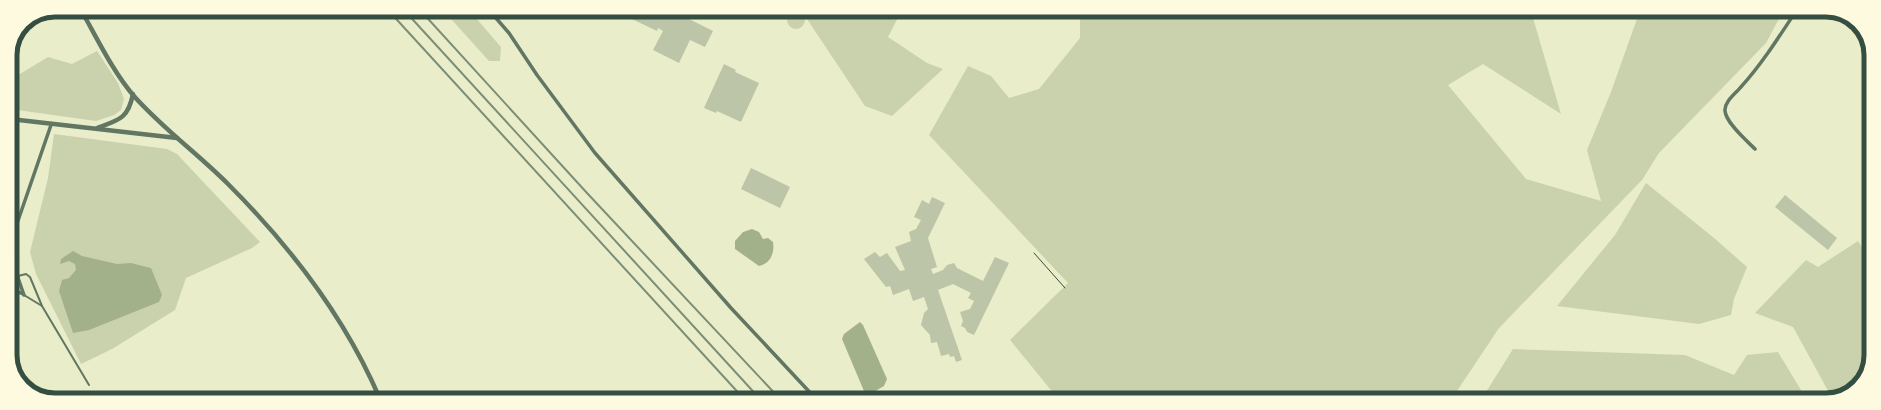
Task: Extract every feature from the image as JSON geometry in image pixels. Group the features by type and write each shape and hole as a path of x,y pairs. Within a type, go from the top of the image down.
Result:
{"street":[{"path":"85,17 111,62 133,94 176,138 227,182 277,235 325,298 364,365 377,393"},
{"path":"495,17 509,33 537,75 595,152 731,308 810,393"},
{"path":"1755,149 1733,126 1726,115 1725,109 1727,103 1750,77 1792,17"},
{"path":"96,128 119,120 127,113 133,94"},
{"path":"17,120 176,138"},
{"path":"17,223 51,125"},
{"path":"17,277 24,294"},
{"path":"17,291 24,294"}],"lane":[{"path":"17,277 26,274 30,277 42,306 89,385"},
{"path":"24,294 42,306"}],"path":[{"path":"1034,253 1065,288"}],"shaded area":[{"path":"449,17 475,17 501,47 500,61 489,61"},
{"path":"788,17 804,17 805,20 802,26 796,29 790,26 787,20"},
{"path":"806,17 898,17 888,37 927,63 943,69 892,116 865,106"},
{"path":"1080,17 1533,17 1561,114 1483,64 1448,85 1526,179 1601,201 1587,150 1611,92 1638,17 1780,17 1766,43 1659,153 1642,180 1499,328 1456,393 1053,393 1010,340 1068,283 929,135 968,66 991,76 1009,98 1039,89 1080,38"},
{"path":"97,51 118,83 124,99 121,110 114,115 96,121 17,110 17,76 48,57 72,64"},
{"path":"54,134 167,149 177,154 260,242 252,248 186,278 175,310 112,349 81,364 36,274 30,252 48,178"},
{"path":"1646,183 1747,267 1734,299 1731,315 1699,324 1557,306 1615,235"},
{"path":"752,229 759,232 763,239 768,238 773,242 771,257 766,263 759,266 735,249 735,241 743,232"},
{"path":"1858,241 1862,247 1864,246 1863,363 1859,374 1851,384 1841,390 1829,393 1793,327 1755,313 1806,260 1818,267"},
{"path":"73,251 82,256 117,264 131,263 151,268 162,295 159,302 89,330 73,333 59,291 62,280 69,278 76,270 75,264 69,261 60,264 61,259"},
{"path":"860,322 863,325 887,379 884,386 872,393 864,391 842,339 844,334"},
{"path":"1513,349 1685,355 1734,375 1747,355 1778,352 1803,393 1485,393"}],"building":[{"path":"628,17 685,17 713,31 705,47 690,40 679,63 653,50 663,31 658,28 657,31"},
{"path":"724,64 736,70 735,72 759,83 741,122 717,111 716,113 704,108"},
{"path":"751,168 790,187 780,208 741,189"},
{"path":"1785,195 1837,238 1828,250 1775,207"},
{"path":"932,197 945,203 928,238 937,267 931,269 933,274 943,270 947,265 954,263 957,268 983,281 995,257 1009,263 974,335 967,332 965,328 961,326 963,321 960,312 970,309 974,301 968,298 971,293 953,284 938,290 962,360 956,362 954,356 950,357 949,354 941,356 937,342 931,343 930,335 921,325 924,313 928,309 924,297 913,301 909,289 893,295 890,286 886,287 864,259 875,252 880,257 887,253 900,271 905,270 895,247 911,241 909,232 916,229 921,220 914,217 922,200 929,204"}],"railway":[{"path":"394,17 739,393"},
{"path":"410,17 755,393"},
{"path":"426,17 587,193 774,393"}]}
